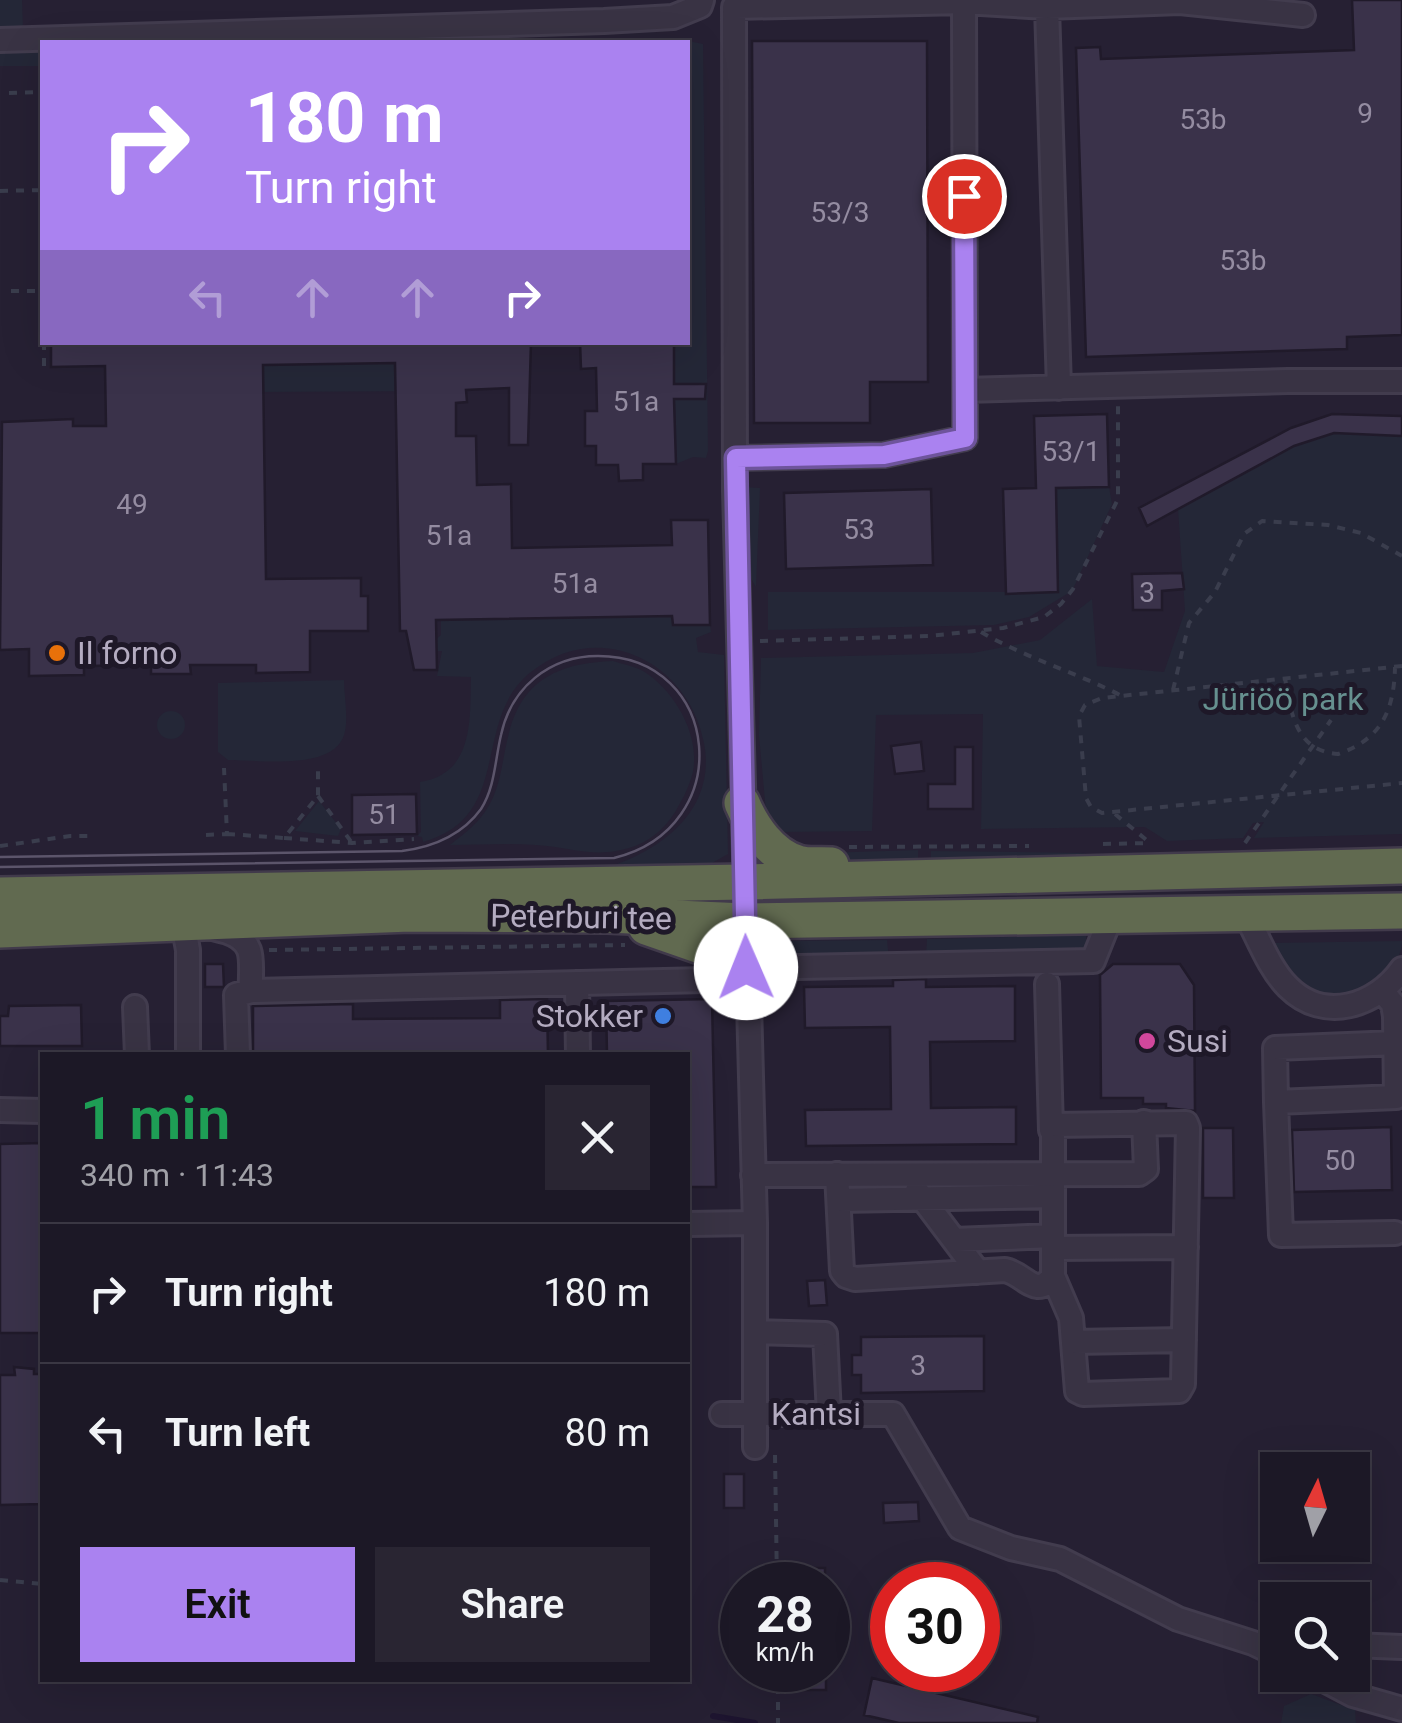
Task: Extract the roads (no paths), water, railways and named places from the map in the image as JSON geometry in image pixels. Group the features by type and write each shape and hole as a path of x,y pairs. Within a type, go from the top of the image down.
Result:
{"highway":[{"path":"742,803 762,837 798,863 850,866 926,878"},
{"name":"Peterburi tee","path":"0,895 1402,866"},
{"name":"Peterburi tee","path":"0,930 410,914 615,930 745,921 1402,911"},
{"path":"615,930 715,952 746,973"}],"street":[{"path":"0,40 604,21 674,16 700,6 702,0"},
{"path":"734,4 964,2 1046,7 1180,1 1303,15"},
{"path":"736,458 884,455 965,438 964,2"},
{"name":"Kantsi","path":"734,4 735,491 755,1223 755,1415 893,1414 960,1528 1011,1548 1060,1559 1178,1619 1260,1647"},
{"path":"1046,7 1059,388"},
{"path":"965,390 1402,381"},
{"path":"1245,913 1281,979 1304,1000 1346,1007 1360,1004 1383,992 1402,969"},
{"path":"238,1052 236,995 251,991 577,984 746,973 1092,960 1111,916"},
{"path":"188,1052 188,950 184,924 234,934 249,950 251,991"},
{"path":"577,984 578,1041"},
{"path":"1048,984 1053,1276 1069,1310 1077,1391 1179,1392 1183,1384 1188,1128 1179,1121 1057,1123 1051,1130"},
{"path":"1276,1102 1396,1097 1393,1004 1383,992"},
{"path":"134,1007 137,1052"},
{"path":"1395,1233 1281,1234 1275,1048 1396,1043"},
{"path":"0,1110 40,1111"},
{"path":"838,1200 923,1198 1143,1173 1144,1122"},
{"path":"753,1174 905,1174 1052,1185"},
{"path":"837,1174 842,1271 846,1276 855,1279 1012,1271 1032,1287 1047,1284 1053,1276"},
{"path":"905,1174 978,1272"},
{"path":"690,1224 755,1223"},
{"path":"954,1240 1186,1247"},
{"path":"756,1332 825,1334 829,1414"},
{"path":"1072,1342 1184,1340"},
{"path":"722,1414 755,1415 765,1449"},
{"path":"1253,1643 1260,1643"},
{"path":"1370,1646 1402,1647"},
{"path":"1347,1692 1402,1708"}],"waterway":[{"path":"713,1716 755,1723"}],"tram line":[{"path":"0,857 402,851 436,843 465,826 486,801 506,718 523,689 548,669 580,657 639,663 670,683 690,712 699,746 696,781 681,814 654,841 614,858 0,867"}],"place":[{"name":"Il forno","path":"57,653"},
{"name":"Stokker","path":"663,1016"},
{"name":"Susi","path":"1147,1041"}],"park label":[{"name":"Jüriöö park","path":"1283,699"}]}
